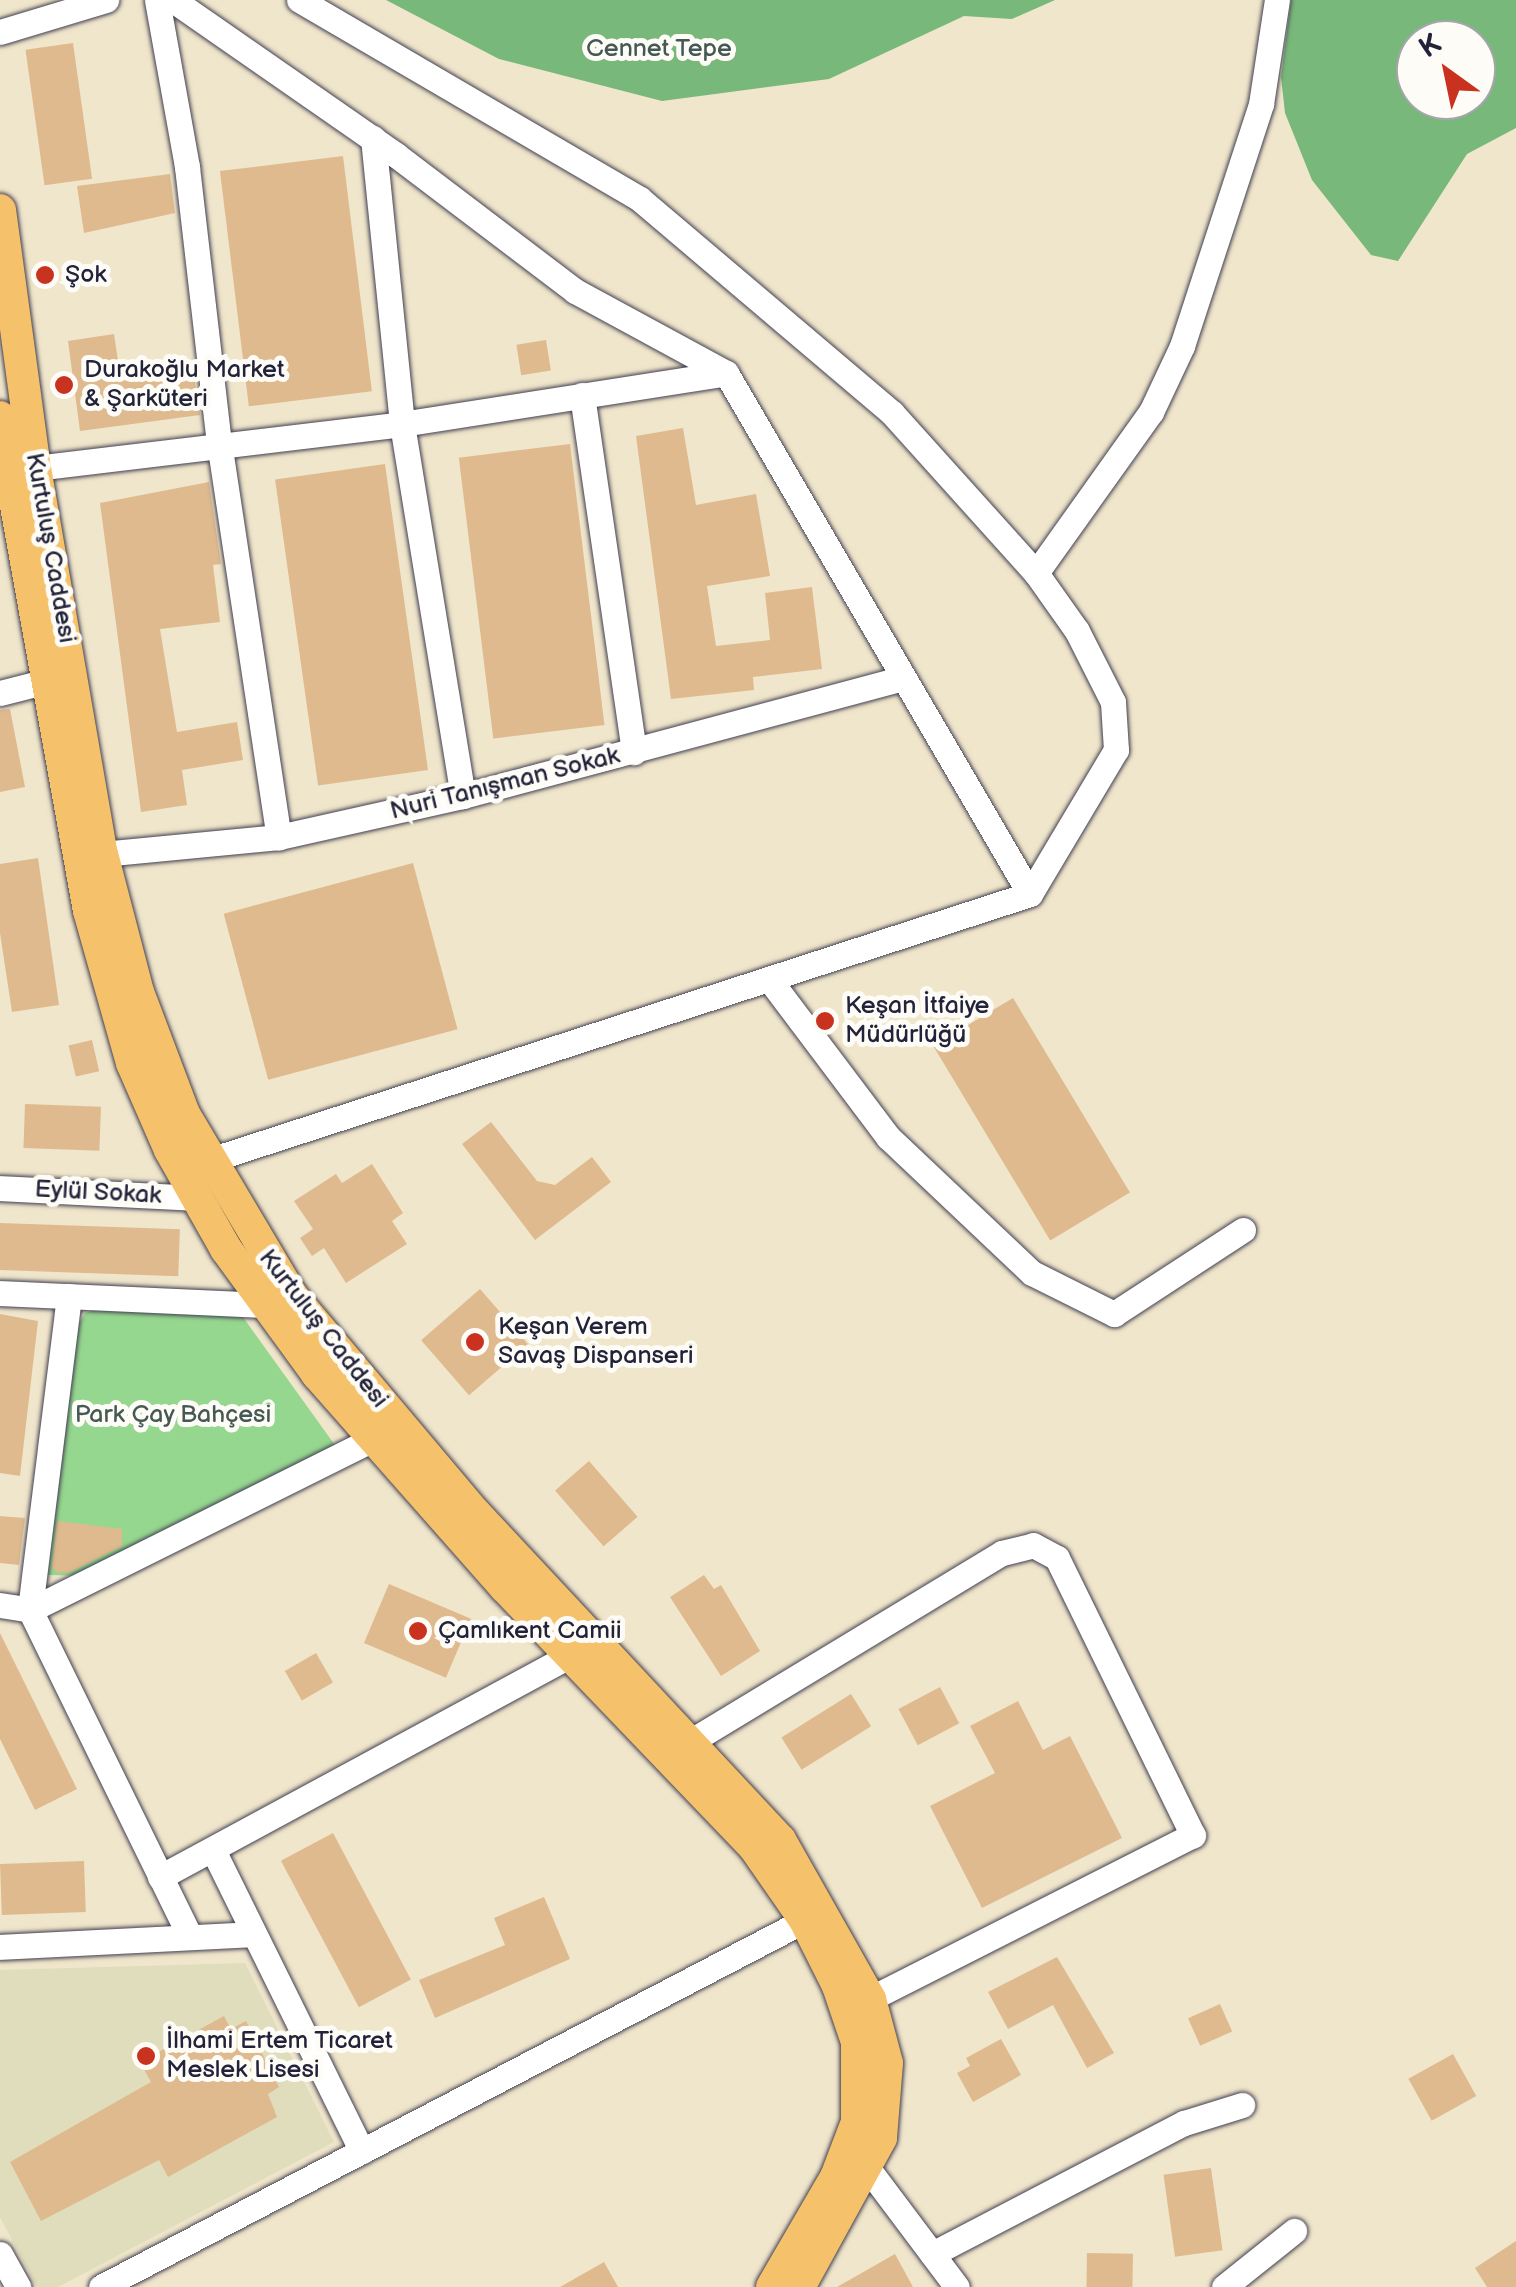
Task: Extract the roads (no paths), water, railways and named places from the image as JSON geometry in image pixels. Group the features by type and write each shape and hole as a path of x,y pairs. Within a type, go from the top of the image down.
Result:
{"main road":[{"name":"Kurtuluş Caddesi","path":"0,210 14,472"},
{"name":"Kurtuluş Caddesi","path":"0,417 102,854 165,1070 207,1161 270,1265 346,1365 792,1856 870,1998 888,2090 869,2170 799,2287"},
{"name":"Kurtuluş Caddesi","path":"59,678 115,1013 150,1107 196,1198 263,1305 372,1440 570,1656 754,1848 805,1920 857,2042 860,2105 836,2177 772,2287"}],"street":[{"path":"0,32 106,0"},
{"path":"156,0 186,167 219,442 279,837"},
{"path":"173,0 372,138 575,292 726,373 901,679 1030,894"},
{"path":"207,1161 1030,894 1108,771 1117,725 1100,671 1036,573 892,413 695,240 573,157 300,0"},
{"path":"1036,573 1150,412 1182,346 1262,104 1278,0"},
{"path":"372,138 402,424 463,796"},
{"path":"14,472 219,442 402,424 726,373"},
{"path":"582,394 634,752"},
{"path":"0,693 59,678"},
{"name":"Nuri Tanışman Sokak","path":"102,854 279,837 463,796 901,679"},
{"path":"770,978 888,1136 1032,1273 1114,1314 1243,1230"},
{"name":"Eylül Sokak","path":"0,1188 196,1198"},
{"path":"0,1293 263,1305"},
{"path":"69,1296 30,1610 190,1938"},
{"path":"0,1605 30,1610 372,1440"},
{"path":"688,1744 1002,1553 1033,1545 1057,1558 1193,1835 870,1998"},
{"path":"160,1877 570,1656"},
{"path":"213,1850 362,2151"},
{"path":"101,2287 805,1920"},
{"path":"0,1947 253,1934"},
{"path":"932,2254 1169,2130 1242,2106"},
{"path":"869,2170 957,2287"},
{"path":"1224,2287 1294,2230"},
{"path":"0,2254 18,2287"}],"place":[{"name":"Şok","path":"45,275"},
{"name":"Durakoğlu Market & Şarküteri","path":"64,385"},
{"name":"Keşan İtfaiye Müdürlüğü","path":"825,1021"},
{"name":"Keşan Verem Savaş Dispanseri","path":"475,1342"},
{"name":"Çamlıkent Camii","path":"418,1631"},
{"name":"İlhami Ertem Ticaret Meslek Lisesi","path":"146,2056"}],"park label":[{"name":"Cennet Tepe","path":"659,49"},
{"name":"Park Çay Bahçesi","path":"173,1415"}]}
